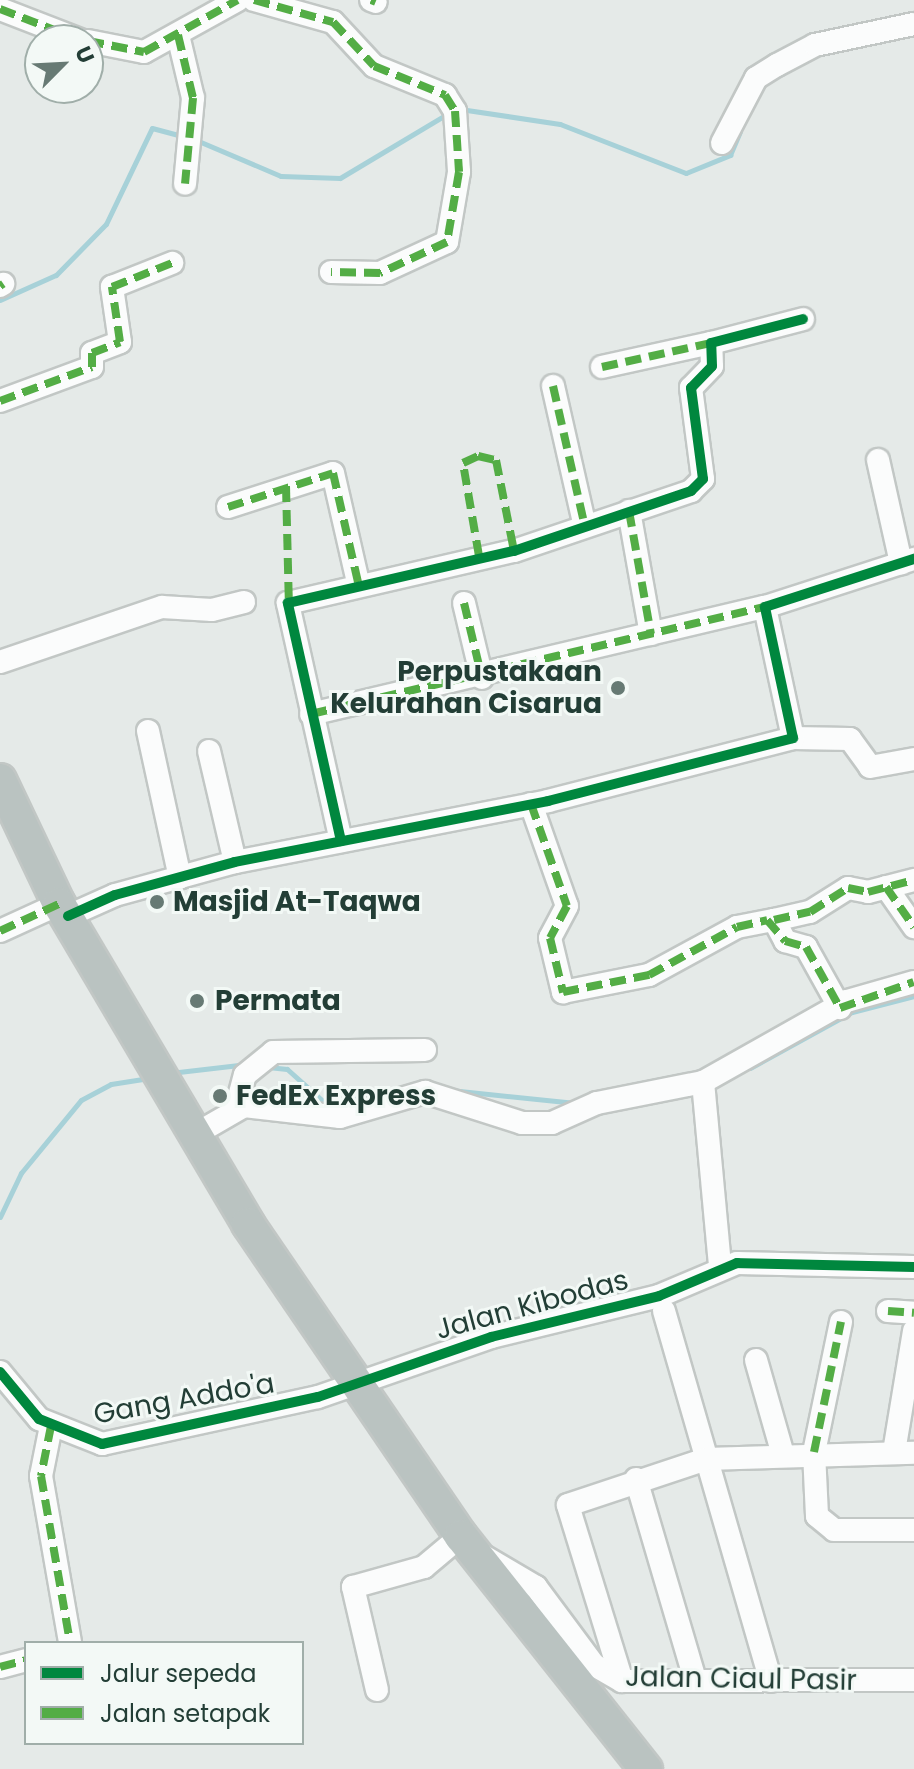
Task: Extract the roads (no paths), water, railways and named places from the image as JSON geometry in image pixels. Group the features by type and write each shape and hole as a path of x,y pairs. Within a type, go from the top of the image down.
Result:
{"highway":[{"path":"0,780 63,910 194,1135 355,1386 469,1544 646,1769"}],"street":[{"path":"104,44 144,52 238,0"},
{"path":"254,0 333,22 374,66 445,95 455,111 459,172 447,242 380,273 331,272"},
{"path":"0,9 39,24"},
{"path":"722,143 756,78 815,45 914,24"},
{"path":"178,35 193,98 185,184"},
{"path":"0,401 92,367 92,353 120,342 112,287 172,263"},
{"path":"602,367 803,319"},
{"path":"341,841 288,603 358,582 514,551 584,523 629,511 700,485 691,388 712,366 711,343"},
{"path":"553,386 584,523"},
{"path":"311,714 423,683 482,678 765,607 908,561 878,460"},
{"path":"228,507 333,473 358,582"},
{"path":"629,511 651,634"},
{"path":"0,662 162,607 212,610 244,602"},
{"path":"464,603 482,678"},
{"path":"765,607 793,738"},
{"path":"148,731 180,878"},
{"path":"0,931 63,910 235,862 531,804 793,738 850,739 870,767 914,759"},
{"path":"209,751 235,862"},
{"path":"531,804 567,906 550,938 563,992 649,975 737,927 810,912 848,888 886,887 914,880"},
{"path":"886,887 914,927"},
{"path":"774,920 785,941 809,951 840,1008"},
{"path":"194,1135 236,1108 263,1105 340,1117 434,1092 535,1124 597,1103 703,1082 840,1008 914,982"},
{"path":"236,1108 245,1075 273,1052 425,1050"},
{"path":"703,1082 720,1267"},
{"name":"Jalan Kibodas","path":"355,1386 491,1337 659,1296 720,1267 754,1261 914,1267"},
{"path":"664,1311 771,1681"},
{"path":"888,1311 914,1313"},
{"path":"841,1322 814,1452 817,1516 825,1528 914,1530"},
{"path":"622,1681 565,1511 636,1479 706,1459 782,1451 904,1452 914,1331"},
{"path":"756,1360 782,1451"},
{"name":"Gang Addo'a","path":"0,1372 51,1426 102,1444 355,1386"},
{"path":"51,1426 41,1476 70,1641"},
{"path":"636,1479 695,1679"},
{"path":"377,1690 353,1587 424,1567 469,1544"},
{"name":"Jalan Ciaul Pasir","path":"469,1544 536,1587 594,1665 622,1681 914,1680"},
{"path":"0,1667 24,1661"}],"waterway":[{"path":"460,109 560,124 686,173 730,155 740,132"},
{"path":"196,140 281,176 340,178 447,114"},
{"path":"0,300 56,275 106,224 152,128 182,136"},
{"path":"750,1068 852,1012 914,996"},
{"path":"170,1073 247,1064"},
{"path":"268,1067 287,1069 324,1102 365,1098"},
{"path":"0,1217 21,1173 81,1100 111,1084 148,1078"},
{"path":"450,1090 575,1103"}],"place":[{"name":"Perpustakaan Kelurahan Cisarua","path":"618,688"},
{"name":"Masjid At-Taqwa","path":"157,902"},
{"name":"Permata","path":"197,1001"},
{"name":"FedEx Express","path":"220,1096"}]}
